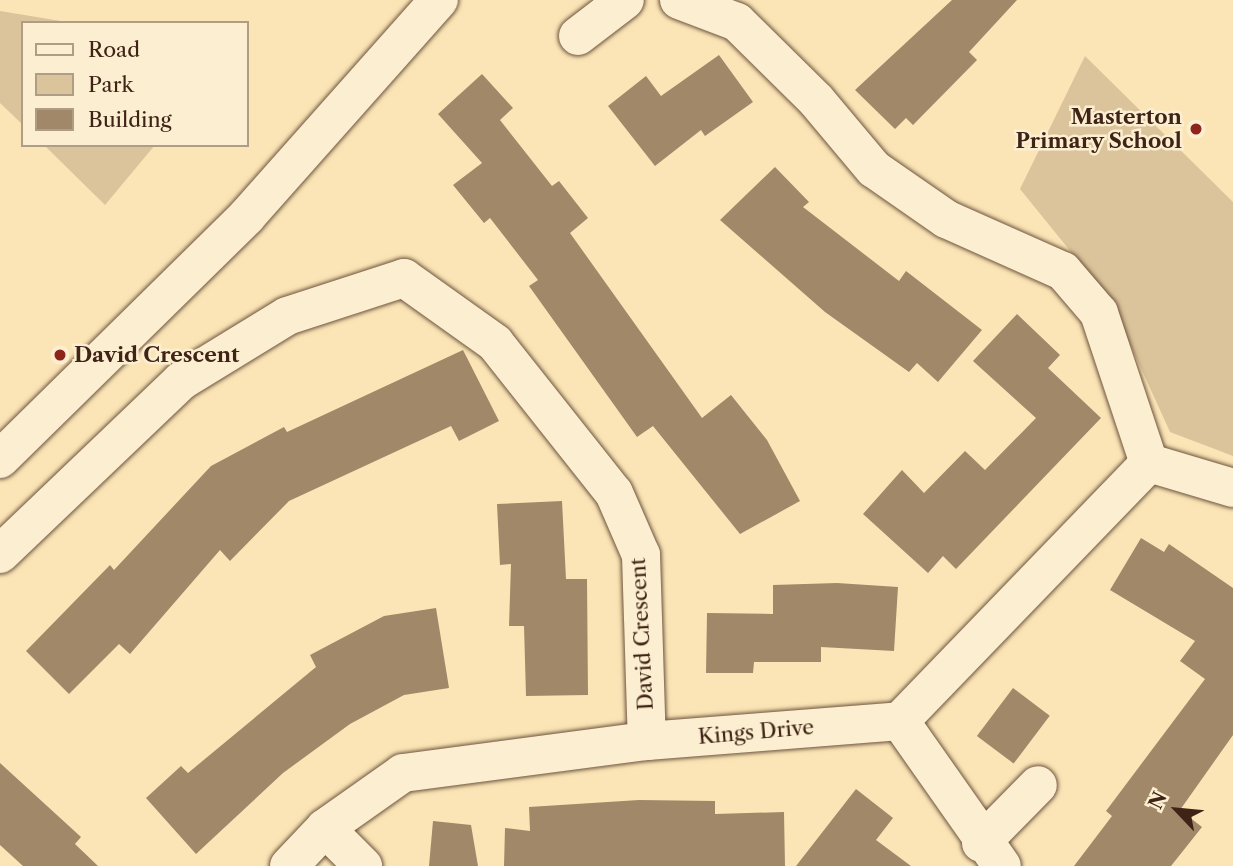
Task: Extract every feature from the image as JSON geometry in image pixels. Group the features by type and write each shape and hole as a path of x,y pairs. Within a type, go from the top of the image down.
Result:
{"street":[{"path":"0,459 247,216 439,0"},
{"path":"578,36 625,0"},
{"path":"679,0 737,22 816,100 874,169 946,219 1063,271 1100,313 1149,463"},
{"name":"David Crescent","path":"0,554 181,381 287,316 404,278 495,343 614,493 641,555 647,741"},
{"path":"1149,463 1233,488"},
{"path":"1038,785 991,854 900,721 1149,463"},
{"name":"Kings Drive","path":"289,866 325,828 403,773 647,741 900,721"},
{"path":"325,828 363,866"}],"green space":[{"path":"0,11 61,21 21,21 21,123 0,103"},
{"path":"1085,56 1233,202 1233,456 1170,432 1110,300 1020,189"},
{"path":"46,147 153,147 105,205"}],"building":[{"path":"952,0 1017,0 969,52 977,60 913,125 906,118 895,129 855,90"},
{"path":"719,55 753,102 705,136 701,130 655,166 608,106 646,76 661,96"},
{"path":"482,74 513,108 500,120 552,186 559,181 588,218 570,233 702,418 731,395 767,440 800,501 740,534 653,426 637,437 529,286 538,280 490,218 484,223 453,185 482,163 438,114"},
{"path":"775,167 809,202 803,207 899,281 906,271 982,330 938,382 917,363 909,372 825,312 720,220"},
{"path":"1017,314 1060,355 1048,368 1101,418 956,569 943,556 928,573 863,514 902,470 924,493 965,451 985,470 1036,418 973,361"},
{"path":"463,350 499,421 459,441 451,426 289,501 230,561 220,550 130,654 119,644 69,694 26,651 110,565 114,570 211,466 284,427 287,432"},
{"path":"562,501 566,579 587,579 588,695 526,696 524,626 509,626 511,564 500,565 497,504"},
{"path":"1141,538 1164,552 1169,544 1233,588 1233,735 1180,810 1202,827 1171,866 1074,866 1112,816 1106,811 1205,679 1180,661 1195,641 1110,590"},
{"path":"837,583 898,587 894,651 821,647 821,662 754,662 753,673 706,673 707,613 773,614 773,585"},
{"path":"436,608 449,688 404,695 350,724 283,773 196,854 146,798 181,766 188,773 316,667 310,655 384,616"},
{"path":"1013,688 1050,716 1014,764 977,736"},
{"path":"0,763 81,837 75,844 98,866 23,866 0,845"},
{"path":"856,789 893,818 876,840 911,866 796,866"},
{"path":"639,800 715,801 715,814 784,812 785,866 504,866 505,828 530,831 529,807"},
{"path":"433,821 471,825 478,866 429,866"}],"place":[{"name":"Masterton Primary School","path":"1196,129"},
{"name":"David Crescent","path":"60,355"}]}
